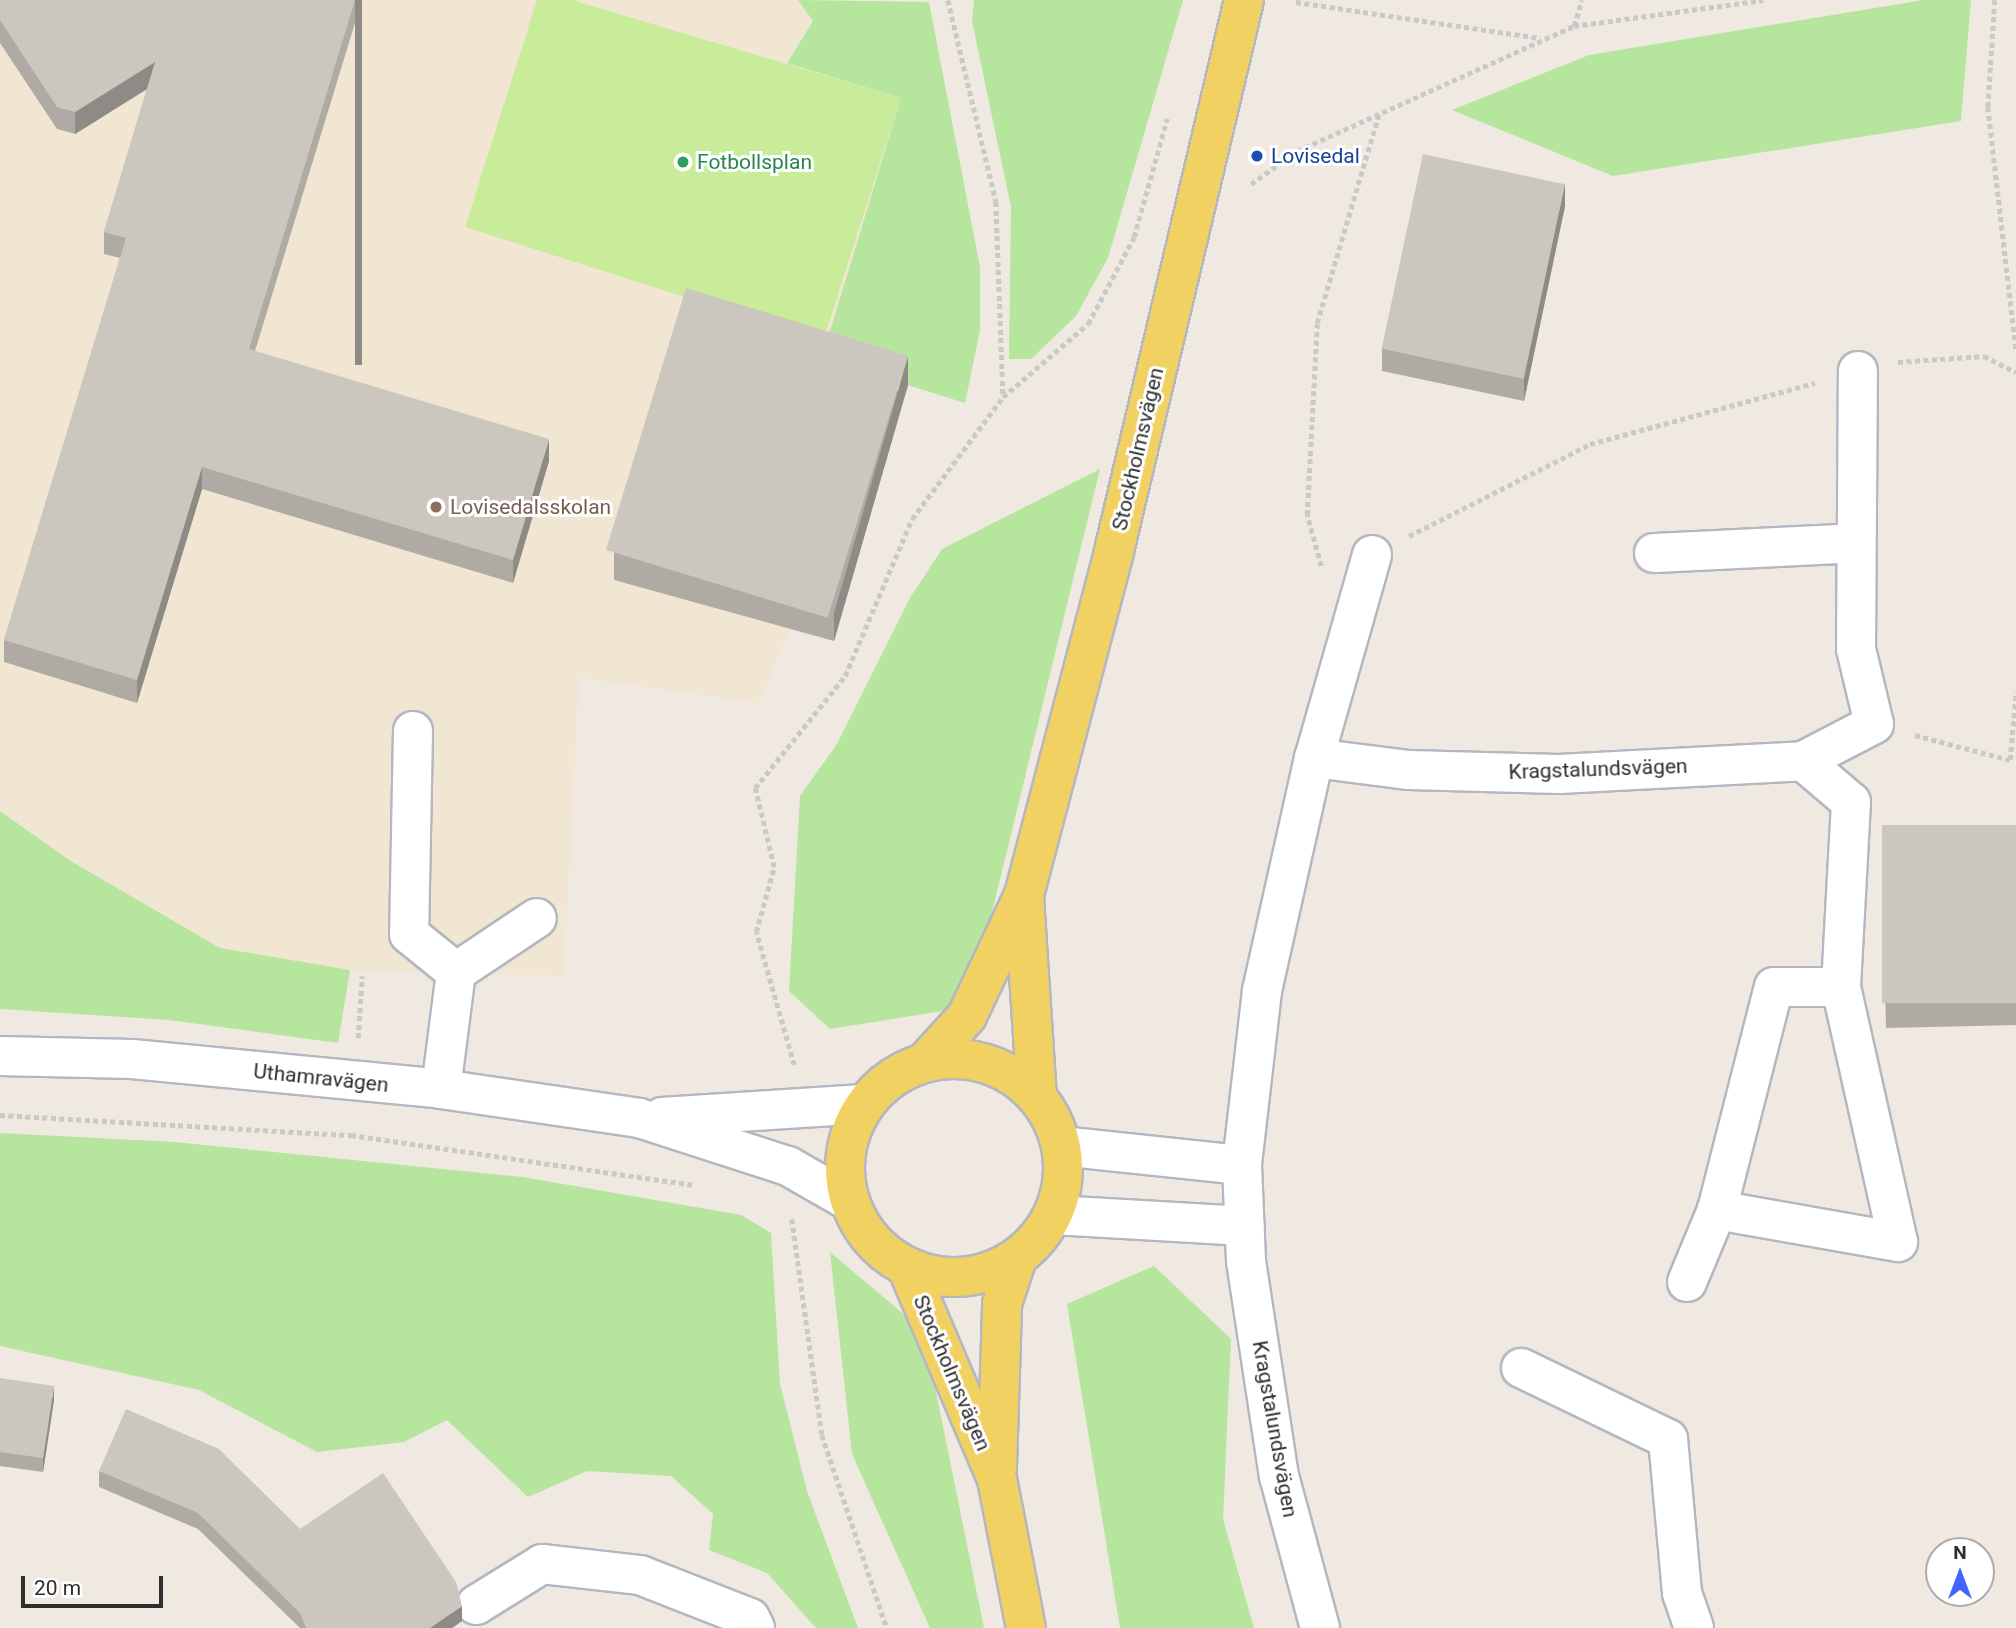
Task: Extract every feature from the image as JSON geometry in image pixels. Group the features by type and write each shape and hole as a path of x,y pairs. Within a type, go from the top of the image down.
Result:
{"main road":[{"name":"Stockholmsvägen","path":"925,1062 967,1016 1024,895 1114,551 1244,0"},
{"name":"Stockholmsvägen","path":"1024,895 1037,1096"},
{"path":"925,1062 986,1063 1037,1096 1061,1146 1064,1180 1054,1214 1017,1258 986,1273 948,1278 907,1267 876,1246 849,1201 843,1163 864,1104 891,1077 925,1062"},
{"name":"Stockholmsvägen","path":"997,1479 1002,1304 1017,1258"},
{"name":"Stockholmsvägen","path":"907,1267 997,1479 1027,1628"}],"street":[{"path":"1858,371 1856,649 1874,724"},
{"path":"1654,553 1856,542"},
{"name":"Kragstalundsvägen","path":"1320,1628 1279,1476 1245,1226 1242,1165 1262,991 1314,758 1372,555"},
{"name":"Kragstalundsvägen","path":"1314,758 1409,771 1559,774 1803,761 1874,724"},
{"path":"413,731 409,934 456,972"},
{"path":"1717,1210 1898,1242 1841,987 1851,802 1803,761"},
{"path":"441,1089 456,972 537,918"},
{"path":"1687,1282 1717,1210 1774,987 1841,987"},
{"name":"Uthamravägen","path":"0,1056 132,1059 441,1089 639,1118 788,1166 849,1201"},
{"name":"Uthamravägen","path":"639,1118 864,1104"},
{"path":"1061,1146 1242,1165"},
{"path":"1054,1214 1245,1226"},
{"path":"1521,1368 1668,1439 1682,1593 1694,1628"},
{"path":"476,1605 541,1564 640,1575 750,1618 755,1628"}],"path":[{"path":"948,0 996,202 1003,397"},
{"path":"1574,26 1582,0"},
{"path":"1251,184 1297,150 1574,26 1763,0"},
{"path":"1995,0 1988,107 2016,350"},
{"path":"1296,2 1541,39"},
{"path":"790,1110 796,1073 756,932 774,867 755,788 845,676 912,519 1003,397 1088,324 1134,237 1171,105"},
{"path":"1307,515 1317,323 1379,113"},
{"path":"1372,555 1590,444 1905,360 1984,356 2016,372"},
{"path":"1874,724 2013,761 2016,691"},
{"path":"0,1115 351,1135 708,1187"},
{"path":"788,1166 822,1434 884,1627"}],"shaded area":[{"name":"Lovisedalsskolan","path":"0,0 798,0 813,20 787,63 901,98 831,328 815,356 908,385 834,641 789,630 760,703 579,678 564,976 350,970 220,948 69,860 0,811"}],"green space":[{"name":"Fotbollsplan","path":"537,0 572,0 901,98 823,341 465,227"},
{"path":"798,0 929,2 980,267 980,330 965,403 815,356 831,328 901,98 787,63 813,21"},
{"path":"974,0 1183,0 1108,258 1076,316 1031,359 1009,359 1011,207 972,21"},
{"path":"1923,0 1971,0 1961,121 1613,176 1452,110 1589,55"},
{"path":"1100,469 977,974 955,1009 830,1029 789,991 800,796 837,744 910,598 942,549"},
{"path":"0,811 69,860 220,948 350,970 338,1043 169,1020 0,1009"},
{"path":"0,1133 175,1142 523,1177 741,1215 771,1233 780,1384 807,1491 858,1628 816,1628 767,1573 709,1550 713,1514 671,1476 587,1471 528,1497 447,1420 404,1442 317,1452 199,1390 0,1346"},
{"path":"830,1252 901,1312 927,1348 984,1628 930,1628 852,1454"},
{"path":"1154,1266 1231,1339 1223,1519 1254,1628 1120,1628 1067,1304"}],"building":[{"path":"0,0 355,0 249,349 549,439 513,560 202,467 137,680 4,640 126,238 104,232 155,62 75,112 57,107 0,20"},
{"path":"1423,154 1565,184 1523,379 1382,349"},
{"path":"686,288 908,356 828,618 606,550"},
{"path":"1882,825 2016,825 2016,1003 1882,1003"},
{"path":"0,1378 54,1386 43,1458 0,1452"},
{"path":"126,1409 219,1449 300,1529 383,1473 456,1582 462,1606 430,1628 306,1628 300,1613 198,1513 99,1471"}],"place":[{"name":"Lovisedal","path":"1257,156"},
{"name":"Fotbollsplan","path":"683,162"},
{"name":"Lovisedalsskolan","path":"436,507"}]}
